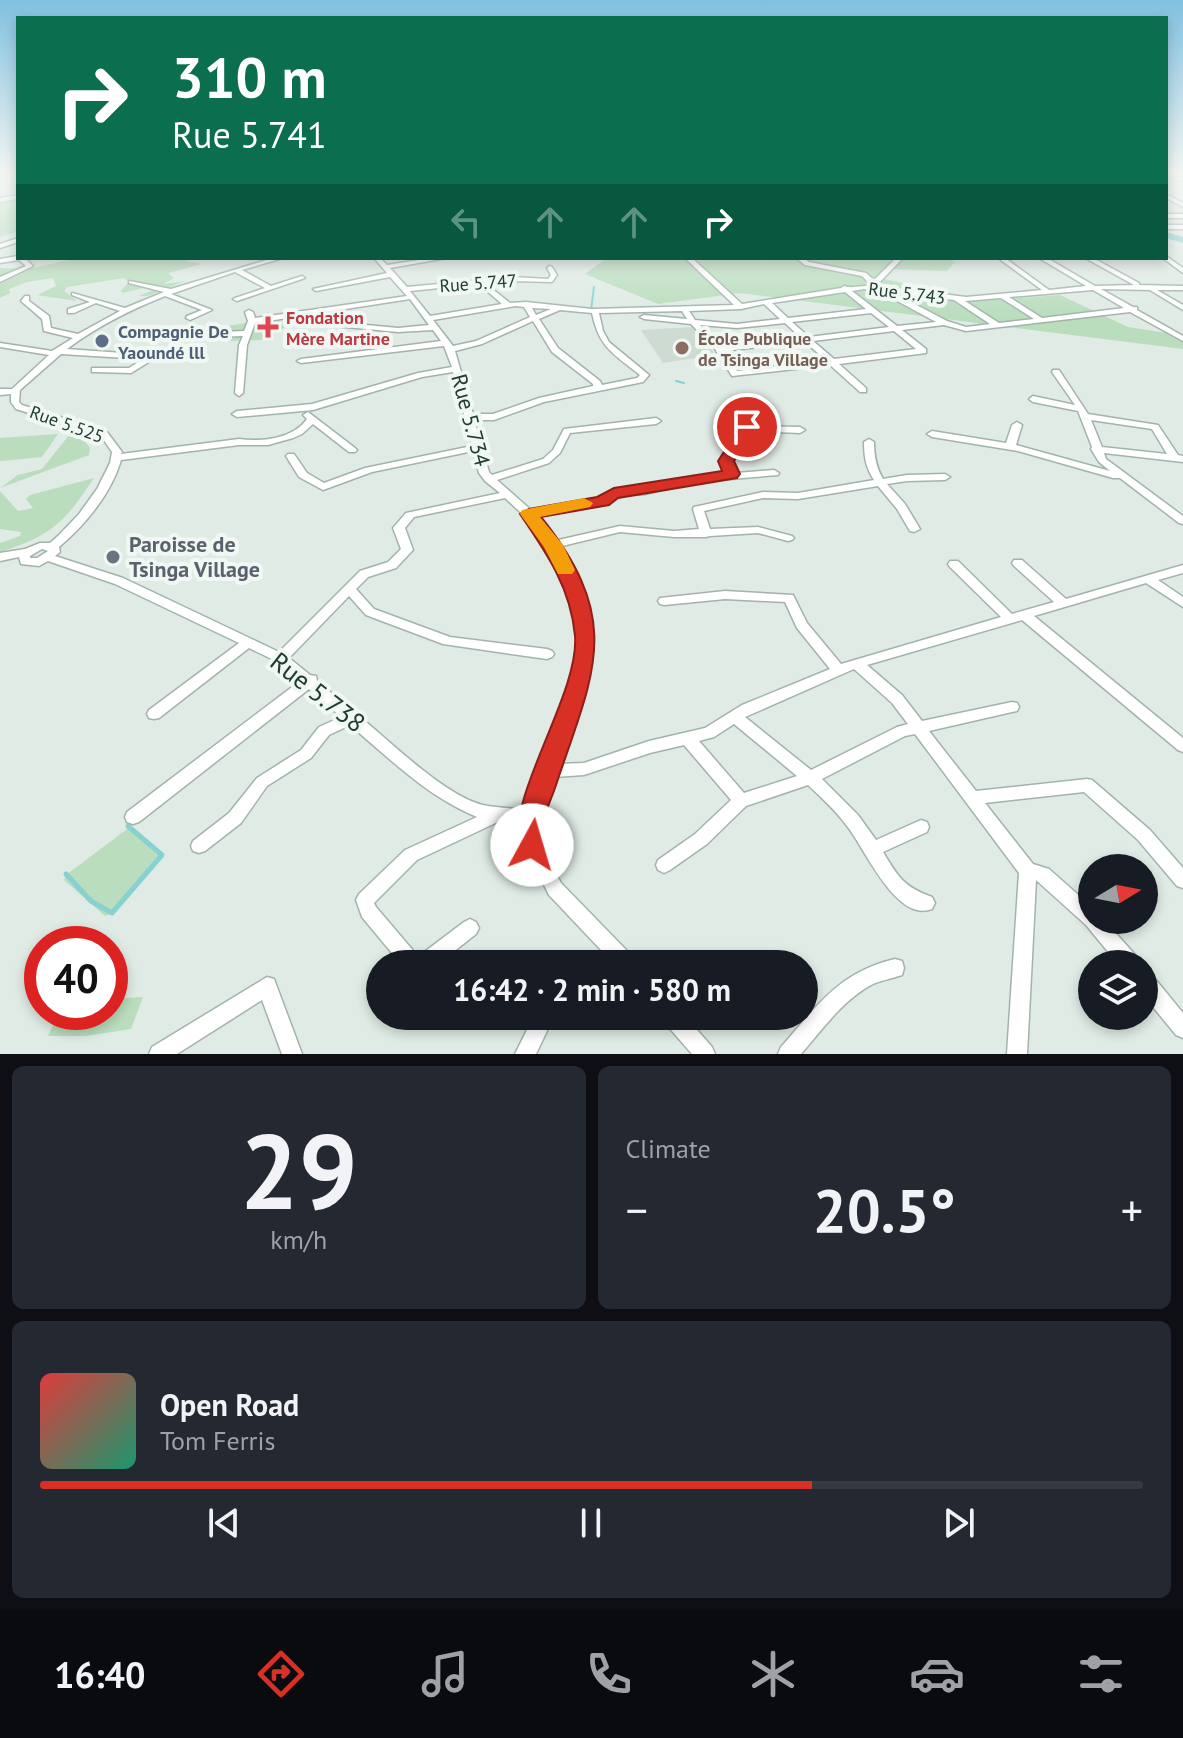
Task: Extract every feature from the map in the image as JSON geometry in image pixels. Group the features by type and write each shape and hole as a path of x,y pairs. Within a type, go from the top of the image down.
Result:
{"street":[{"path":"0,280 30,266 22,260"},
{"path":"234,260 240,268 269,287"},
{"name":"Rue 5.525","path":"51,552 112,475 117,458 116,447 104,434 19,407 16,391 54,352 76,336 125,310 240,268 272,260"},
{"path":"316,289 385,266 429,260"},
{"path":"690,260 741,307"},
{"path":"803,260 864,274 876,285 944,323 966,329 1134,309"},
{"path":"836,269 846,260"},
{"path":"876,285 898,260"},
{"path":"1004,260 1047,291"},
{"path":"1045,260 1183,339"},
{"path":"1092,260 1183,308"},
{"name":"Rue 5.734","path":"385,266 433,322 449,346 476,448 489,479 529,514 553,545 577,594 586,638 583,671 532,817 532,845 547,876 614,950"},
{"name":"Rue 5.747","path":"248,333 250,317 479,281 550,281 554,275 550,268"},
{"path":"237,299 302,278"},
{"path":"479,281 508,305"},
{"path":"131,282 208,310 190,318"},
{"name":"Rue 5.743","path":"301,361 483,342 561,308 633,311 741,307 876,285 956,299 1094,288 1183,288"},
{"path":"685,310 691,321 701,327 718,348 735,374 923,351 844,288"},
{"path":"74,294 93,303 125,310"},
{"path":"1002,296 1041,320"},
{"path":"27,297 25,301 46,318 49,330 76,336"},
{"path":"956,299 997,325"},
{"path":"71,311 93,303"},
{"path":"767,303 863,390"},
{"path":"526,304 555,350 597,383 598,388"},
{"path":"335,324 398,330 508,305 561,308"},
{"path":"467,417 494,417 532,403 640,380 645,375 606,343 599,331 595,311"},
{"path":"633,311 641,317 737,326 872,311"},
{"path":"718,348 944,323"},
{"path":"1165,327 1183,328"},
{"path":"180,336 248,333 243,345 239,393"},
{"path":"0,345 54,352 164,358"},
{"path":"95,370 131,371 151,356"},
{"path":"237,414 303,408 457,369"},
{"path":"1056,372 1083,413 1096,449 1106,465 1181,517"},
{"path":"0,392 16,391"},
{"path":"1033,399 1083,413 1155,427 1179,459"},
{"path":"303,408 311,420 324,426 352,450"},
{"path":"117,458 239,442 251,444 302,432 311,420"},
{"path":"489,479 546,461 557,451 567,431 656,421"},
{"path":"1010,447 1017,425"},
{"path":"731,474 726,461 746,428 800,430"},
{"path":"932,434 1010,447 1122,477"},
{"path":"869,442 869,465 878,483 906,512 914,529"},
{"path":"291,456 303,475 323,487 369,470 476,448"},
{"path":"1096,449 1179,459"},
{"path":"529,514 603,501 614,493 645,491 695,479 774,473"},
{"path":"706,534 698,509 763,495 798,496 878,483 945,477"},
{"path":"281,658 317,625 364,574 392,565 407,550 399,528 410,515 505,495"},
{"path":"553,545 620,529 706,534 758,530 788,538"},
{"path":"0,563 26,556 40,546 51,552"},
{"name":"Rue 5.738","path":"51,552 281,658 311,680 438,791 480,811 532,817"},
{"path":"0,557 26,556"},
{"path":"1018,563 1062,602"},
{"path":"954,564 1183,746"},
{"path":"549,771 584,769 709,733 735,717 838,669 1183,569"},
{"path":"1148,579 1183,603"},
{"path":"349,589 370,612 448,641 547,654"},
{"path":"664,601 725,595 789,598 801,625 838,669"},
{"path":"154,714 249,642"},
{"path":"856,663 897,699 1028,871 1017,1054"},
{"path":"133,817 311,680"},
{"path":"664,865 701,839 741,801 810,778 918,726 1012,707"},
{"path":"199,846 235,818 262,782 306,754 324,731 353,717"},
{"path":"735,717 810,778 849,818 901,891 914,901 926,903"},
{"path":"688,739 741,801"},
{"path":"972,798 1087,785 1144,835 1183,880"},
{"path":"470,928 426,962 412,963 368,911 365,900 411,855 500,813"},
{"path":"872,849 921,827"},
{"path":"1028,871 1043,874 1078,907"},
{"path":"1104,934 1118,950"},
{"path":"788,1054 852,984 876,970 895,968"},
{"path":"159,1054 267,986 292,1054"},
{"path":"1158,998 1183,1028"},
{"path":"525,1054 537,1030"},
{"path":"684,1030 705,1054"}],"shaded area":[{"name":"École Publique de Tsinga Village","path":"693,327 716,355 663,363 641,330"}],"green space":[{"path":"0,222 16,222 16,232 0,237"},
{"path":"69,260 188,260 202,264 168,273 174,278 164,284 185,281 148,296 139,296 155,289 155,285 123,293 120,291 129,282 124,278 67,287 64,291 77,301 37,295 56,286 53,278 27,282 9,289 10,293 0,298 0,268 28,269"},
{"path":"604,260 952,260 955,262 947,271 887,269 877,277 978,301 1060,295 1128,327 1167,333 1183,341 1183,349 740,293 658,304 585,274"},
{"path":"278,318 285,328 271,330 264,340 224,341 206,333 209,329"},
{"path":"58,434 42,457 0,461 0,438"},
{"path":"70,434 81,436 90,448 89,455 0,488 18,475 42,469"},
{"path":"94,478 55,526 32,540 0,552 0,543 20,536 21,532 0,529 0,491 18,511 33,508 26,499 30,495"},
{"path":"131,826 163,857 115,912 105,916 64,880 66,875"},
{"path":"143,997 131,1029 128,1029 128,998"},
{"path":"51,1030 125,1030 86,1036 48,1036"}],"waterway":[{"path":"1168,236 1183,240"},
{"path":"591,310 594,287"},
{"path":"676,381 684,383"},
{"path":"66,874 91,901 112,913 162,855 128,826"}],"slow traffic":[{"path":"565,570 539,523 529,514 584,503"}],"place":[{"name":"Fondation Mère Martine","path":"268,327"},
{"name":"Compagnie De Yaoundé lll","path":"102,341"},
{"name":"École Publique de Tsinga Village","path":"682,348"},
{"name":"Paroisse de Tsinga Village","path":"113,557"}],"route":[{"path":"532,845 532,817 583,671 586,638 584,614 577,594 553,545 529,514 603,501 607,495 614,493 645,491 677,482 731,474 726,461 747,427"}]}
